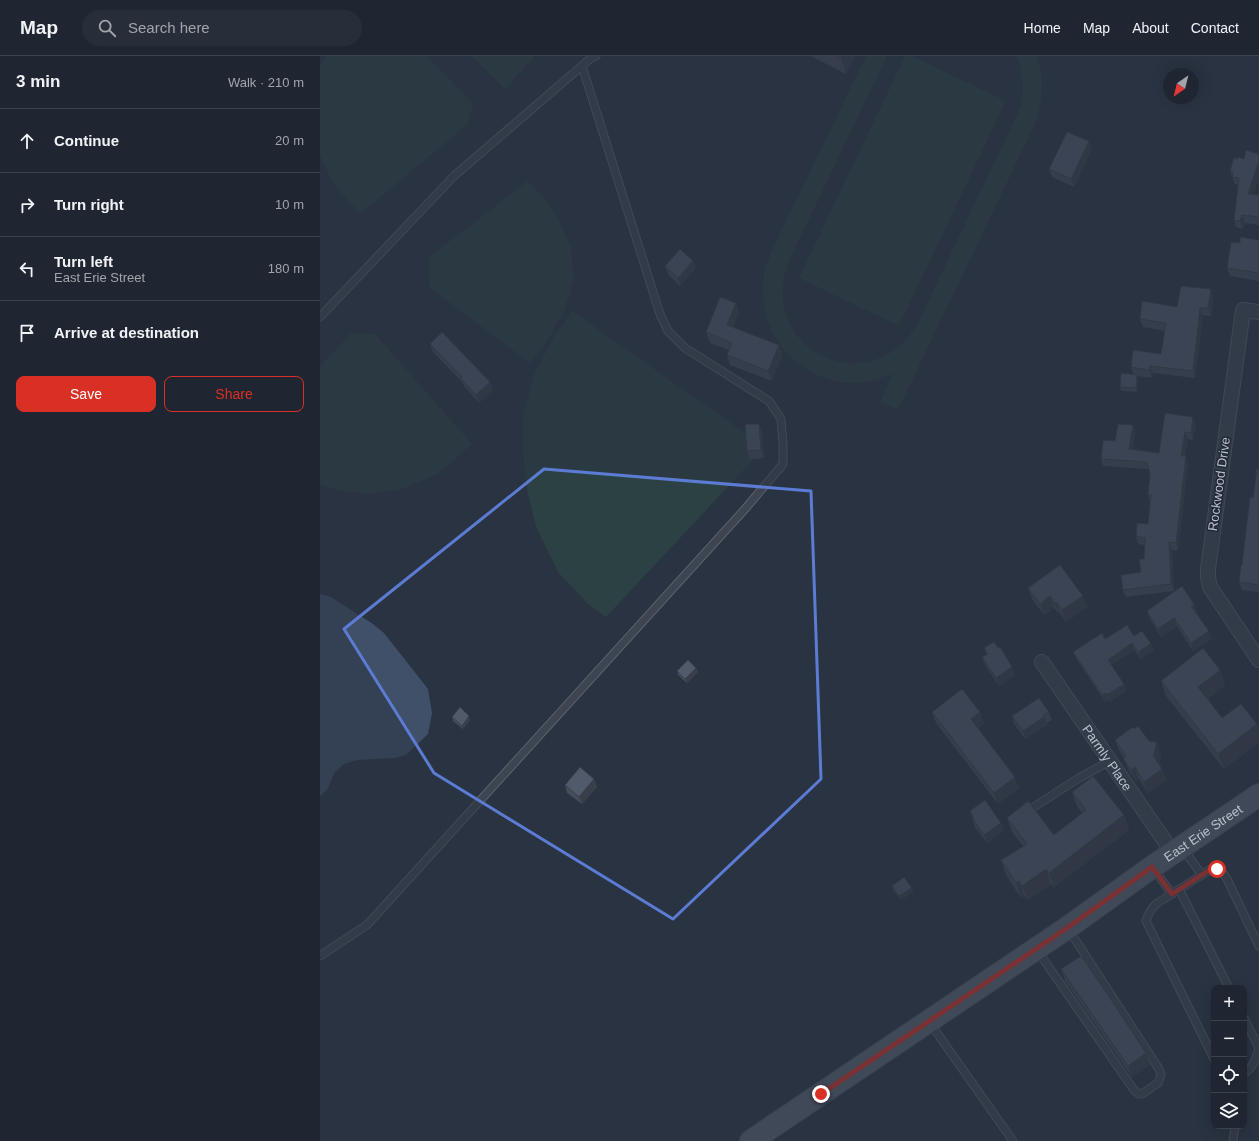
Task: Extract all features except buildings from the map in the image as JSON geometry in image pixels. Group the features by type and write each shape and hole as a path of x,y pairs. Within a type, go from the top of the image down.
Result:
{"main road":[{"name":"East Erie Street","path":"751,1141 1067,928 1152,867 1259,795"}],"street":[{"name":"Rockwood Drive","path":"1259,312 1244,310 1208,569 1210,586 1259,660"},
{"name":"Parmly Place","path":"1042,662 1110,761 1177,850"}],"lane":[{"path":"320,317 454,176 591,58 596,56"},
{"path":"320,956 367,925 740,515 783,464 781,419 769,401 685,348 668,331 660,314 582,66"},
{"path":"1017,817 1079,778 1110,761"},
{"path":"1177,850 1202,875"},
{"path":"1152,867 1172,894"},
{"path":"1213,1057 1146,921 1151,909 1156,904 1211,869 1217,869 1223,873 1227,879 1259,946"},
{"path":"1179,889 1227,985"},
{"path":"1036,948 1134,1090 1138,1094 1142,1094 1158,1084 1161,1075 1159,1069 1067,928"},
{"path":"928,1021 1013,1141"},
{"path":"1246,1021 1259,1048 1256,1060 1247,1071"},
{"path":"1233,1141 1235,1129"}],"highlighted area":[{"path":"544,469 811,491 821,779 673,919 434,773 344,629"}],"green space":[{"path":"325,56 427,56 473,104 468,124 360,214 333,183 320,156 320,67"},
{"path":"471,56 535,56 505,89"},
{"path":"866,56 887,56 789,261 783,293 788,320 802,341 823,356 847,363 873,360 897,348 918,323 1020,108 1022,75 1016,56 1037,56 1040,65 1042,83 1041,100 1034,126 898,410 880,402 893,374 860,383 837,381 820,376 804,368 791,357 779,344 771,329 765,312 763,294 763,283 771,252"},
{"path":"905,56 912,56 1006,101 899,326 799,278"},
{"path":"528,181 544,198 559,221 571,248 574,280 565,309 547,342 530,363 430,288 429,257"},
{"path":"572,311 752,438 753,460 606,617 588,604 558,572 536,527 528,495 523,456 523,416 534,375 553,338"},
{"path":"351,333 375,334 472,444 439,473 403,489 371,494 341,491 320,484 320,367"}],"water":[{"path":"320,594 331,597 373,624 384,633 428,689 432,713 428,734 406,755 395,758 357,760 344,764 335,772 327,790 320,796"}],"route":[{"path":"821,1094 1067,928 1152,867 1172,894 1211,869 1217,869"}]}
